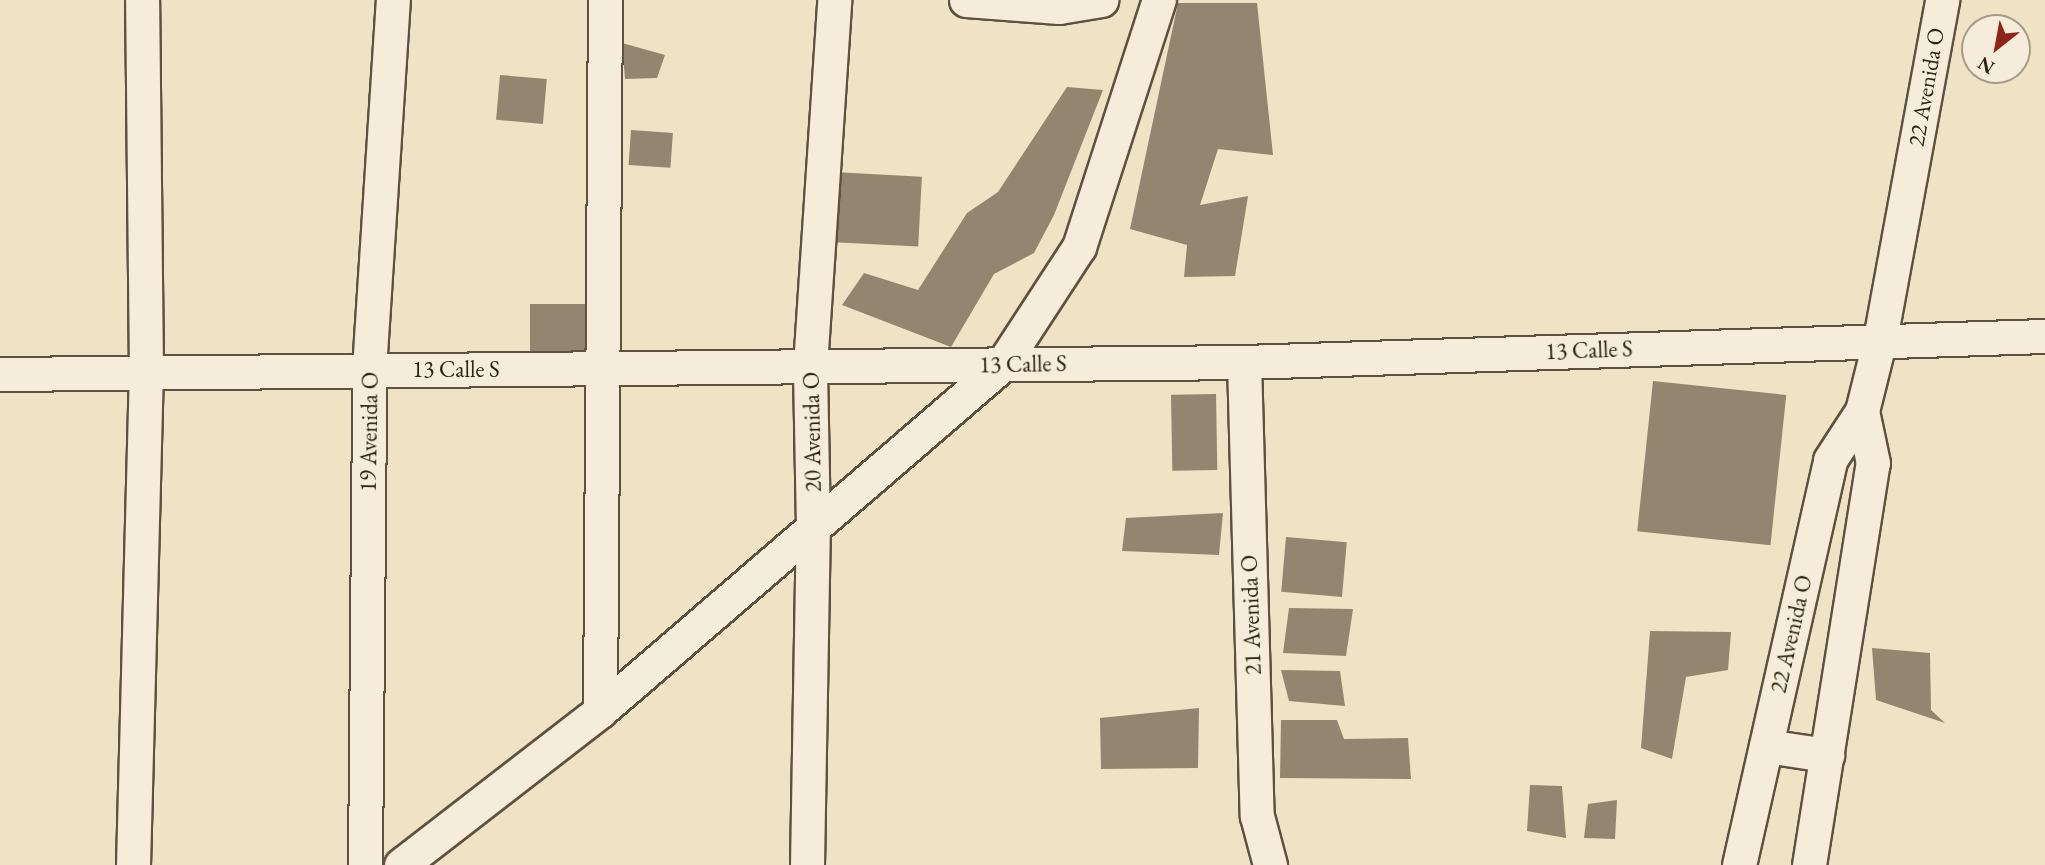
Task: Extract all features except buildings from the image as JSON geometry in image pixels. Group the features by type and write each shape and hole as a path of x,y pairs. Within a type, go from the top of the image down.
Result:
{"street":[{"path":"133,865 146,372 142,0"},
{"name":"19 Avenida O","path":"365,865 369,369 393,0"},
{"path":"600,711 605,368 605,0"},
{"name":"20 Avenida O","path":"807,865 813,527 810,366 834,0"},
{"path":"966,0 1059,7 1101,0"},
{"path":"401,865 600,711 1002,365 1079,247 1159,0"},
{"name":"22 Avenida O","path":"1739,865 1830,460 1862,411 1880,339 1942,0"},
{"name":"13 Calle S","path":"0,374 1244,362 1880,339 2045,336"},
{"name":"21 Avenida O","path":"1244,362 1257,816 1270,865"},
{"path":"1809,865 1874,463 1862,411"},
{"path":"1766,746 1827,755"}]}
